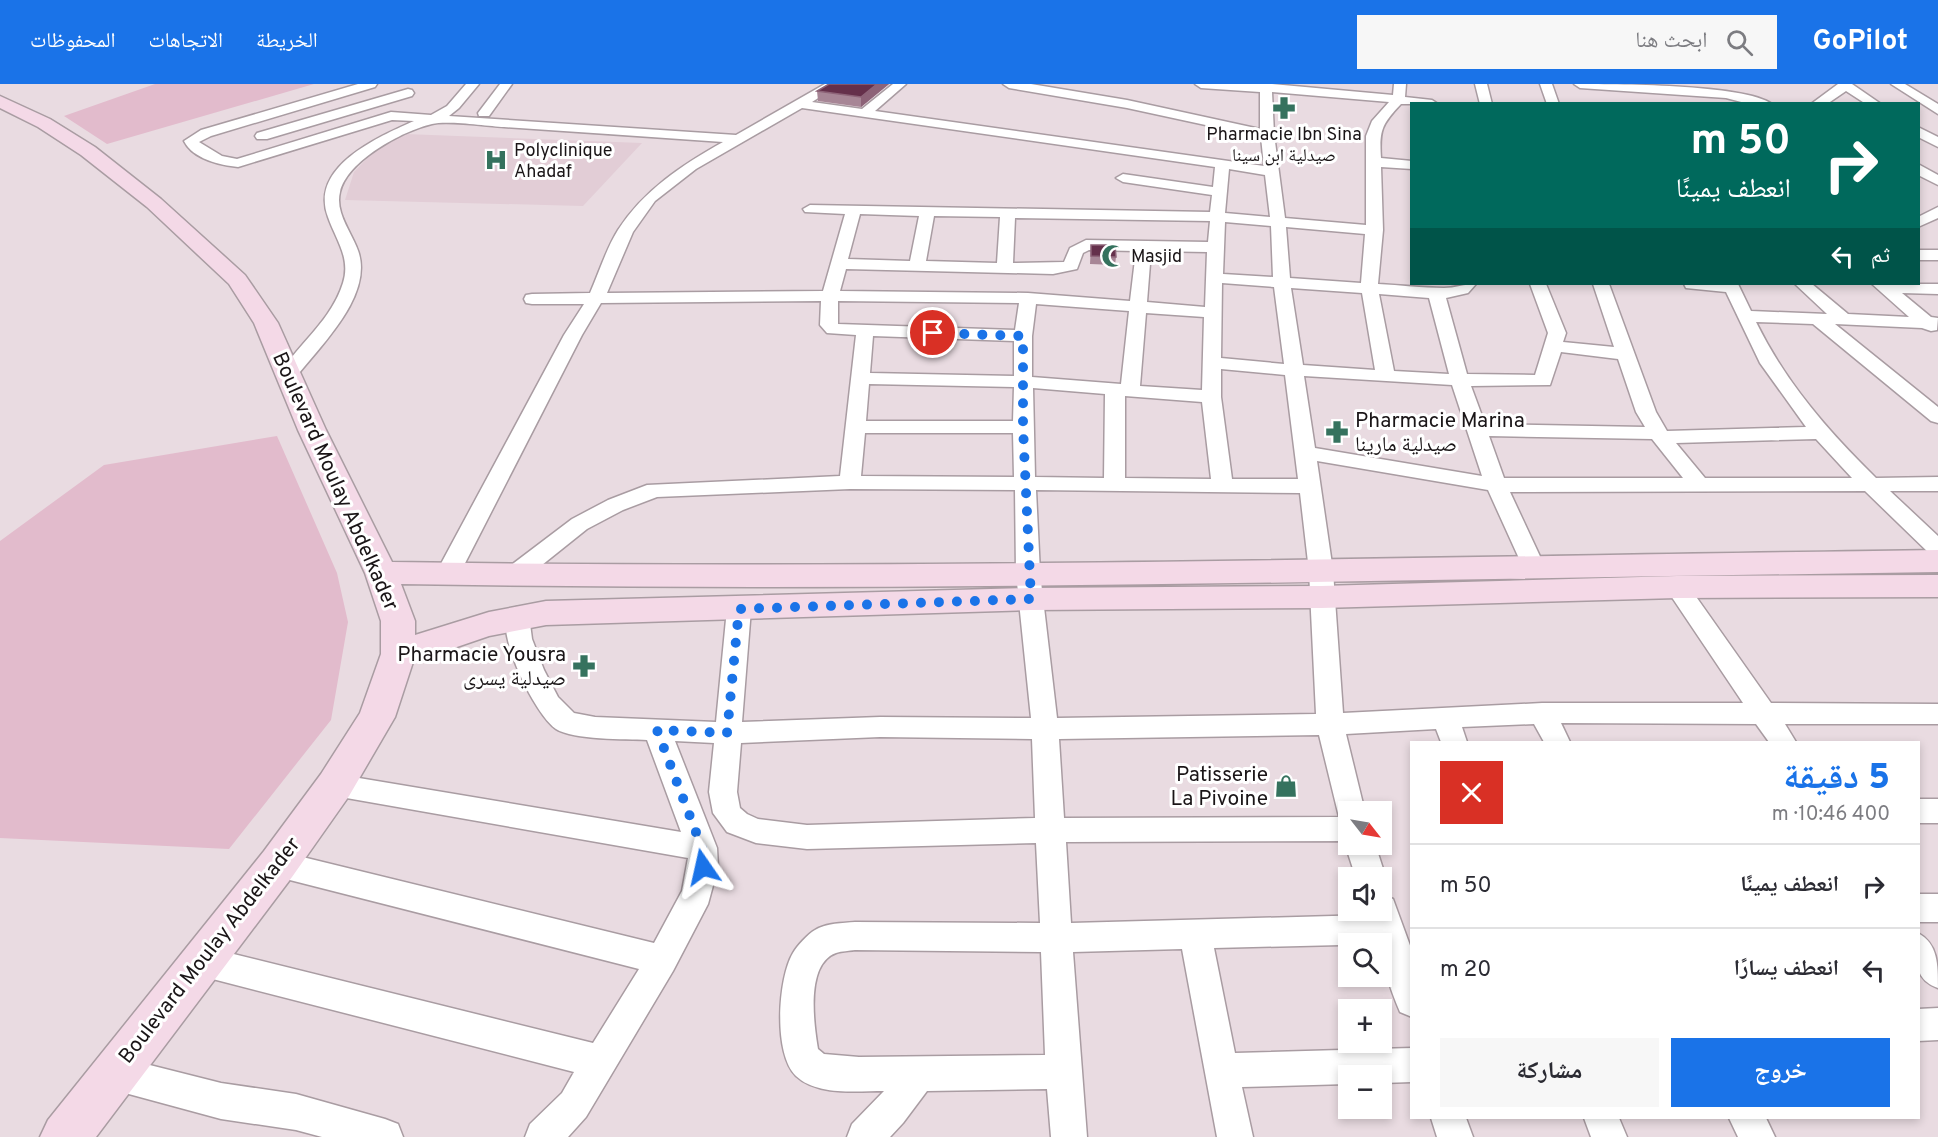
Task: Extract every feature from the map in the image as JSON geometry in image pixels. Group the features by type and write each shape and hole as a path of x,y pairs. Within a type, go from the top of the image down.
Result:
{"street":[{"path":"325,84 391,116"},
{"path":"370,84 206,133 190,141 218,160 228,163 254,160 391,116 738,139"},
{"path":"289,373 350,290 355,268 351,251 331,202 335,184 360,156 382,141 448,111 473,84"},
{"path":"484,113 506,84"},
{"path":"448,573 573,335 596,297 626,232 650,198 691,166 834,84"},
{"path":"866,113 900,84"},
{"path":"1009,84 1126,104 1267,134"},
{"path":"1088,84 1087,87 1126,90 1126,104"},
{"path":"1200,84 1400,91 1417,102"},
{"path":"1481,84 1486,102"},
{"path":"1546,84 1551,102"},
{"path":"1580,84 1726,94 1766,100"},
{"path":"1897,84 1938,110"},
{"path":"1604,85 1614,102"},
{"path":"1820,102 1845,85 1872,102"},
{"path":"1267,86 1270,171 1278,221 1282,281 1311,486 1321,584 1330,724 1348,801"},
{"path":"262,136 368,104 412,88"},
{"path":"391,116 412,88"},
{"path":"1386,377 1368,287 1375,230 1376,162 1373,136 1375,126 1400,91"},
{"name":"Boulevard Moulay Abdelkader","path":"0,101 44,123 88,151 154,202 237,280 266,322 312,430 381,573 398,621 398,654 377,717 335,785 278,864 65,1137"},
{"path":"801,104 1270,171"},
{"path":"448,111 756,130"},
{"path":"1920,120 1938,120"},
{"path":"239,123 288,149"},
{"path":"1920,132 1936,141"},
{"path":"1120,214 1124,149"},
{"path":"1920,160 1938,161"},
{"path":"1376,162 1410,165"},
{"path":"1222,164 1215,248 1211,397 1222,484"},
{"path":"1920,169 1938,181"},
{"path":"1123,178 1218,192"},
{"path":"1920,206 1938,212"},
{"path":"810,209 1218,217 1375,230"},
{"path":"854,209 830,296 829,325 833,329 1023,336"},
{"path":"917,265 927,211"},
{"path":"1005,267 1008,212"},
{"path":"1920,222 1938,212"},
{"path":"840,264 1053,269 1071,266 1076,251 1086,245 1215,248"},
{"path":"1114,484 1123,391 1138,307 1144,246"},
{"path":"1920,255 1938,255"},
{"path":"1052,300 1053,269"},
{"path":"1215,278 1436,293 1455,292 1465,289 1467,285"},
{"path":"1212,363 1386,377 1460,381 1543,381 1557,333 1538,285"},
{"path":"1601,285 1646,412 1659,435 1699,484"},
{"path":"1712,285 1731,286 1776,374 1823,433 1938,549"},
{"path":"1804,285 1843,319"},
{"path":"1883,286 1935,326"},
{"path":"1883,286 1938,289"},
{"path":"1436,293 1460,381 1496,484 1533,565"},
{"path":"532,299 830,296 1028,298 1214,313"},
{"path":"1028,298 1023,336 1025,382 1023,427 1029,586 1045,729 1063,1072 1069,1137"},
{"path":"1746,316 1843,319 1935,326"},
{"path":"1819,320 1938,417"},
{"path":"850,482 865,331"},
{"path":"1554,346 1625,354"},
{"path":"861,378 1025,382 1211,397"},
{"path":"856,427 1023,427"},
{"path":"1478,430 1659,435 1823,433"},
{"path":"1306,453 1496,484 1938,484"},
{"path":"514,574 567,531 600,510 626,498 655,490 850,482 1311,486"},
{"path":"1321,584 1533,565 1938,561"},
{"path":"381,573 1029,586 1321,584 1677,587 1938,586"},
{"path":"398,654 487,622 517,616 546,613 739,609 1029,586"},
{"path":"1677,587 1782,741"},
{"path":"739,609 723,792 728,813 736,823 756,831 807,837 1052,830 1338,828"},
{"path":"517,616 520,639 531,670 548,704 566,722 595,727 727,733 880,727 1045,729 1330,724 1449,731 1542,713 1938,714"},
{"path":"1542,713 1556,741"},
{"path":"543,1137 574,1105 602,1062 662,960 697,894 703,867 702,848 657,730"},
{"path":"335,785 702,848"},
{"path":"1920,811 1938,811"},
{"path":"278,864 662,960"},
{"path":"1920,908 1938,908"},
{"path":"1063,1072 859,1074 819,1071 807,1063 802,1054 797,1022 799,983 805,962 826,940 855,936 1057,938 1195,933 1358,921"},
{"path":"1386,921 1410,995"},
{"path":"1195,933 1235,1137"},
{"path":"1920,950 1938,973"},
{"path":"201,961 602,1062"},
{"path":"1920,1024 1938,1024"},
{"path":"1223,1070 1410,1065"},
{"path":"865,1137 891,1111 921,1072"},
{"path":"114,1073 221,1101 296,1112 385,1137"},
{"path":"1449,1119 1455,1137"},
{"path":"1602,1119 1609,1137"},
{"path":"1748,1119 1757,1137"}],"shaded area":[{"path":"155,84 314,84 107,144 64,116"},
{"name":"Polyclinique Ahadaf","path":"405,134 642,143 583,206 345,200 354,172 377,148"},
{"path":"277,436 337,573 348,622 331,720 229,849 0,838 0,541 104,465"}],"building":[{"path":"829,84 877,84 861,97 817,91"},
{"path":"1091,245 1115,245 1116,257 1091,256"}],"place":[{"name":"Pharmacie Ibn Sina صيدلية ابن سينا","path":"1284,108"},
{"name":"Polyclinique Ahadaf","path":"496,160"},
{"name":"Masjid","path":"1113,256"},
{"name":"Pharmacie Marina صيدلية مارينا","path":"1337,432"},
{"name":"Pharmacie Yousra صيدلية يسرى","path":"584,666"},
{"name":"Patisserie La Pivoine","path":"1286,786"}],"route":[{"path":"703,867 702,848 657,730 727,733 739,609 1031,599 1023,427 1025,382 1023,336 933,333"}]}
